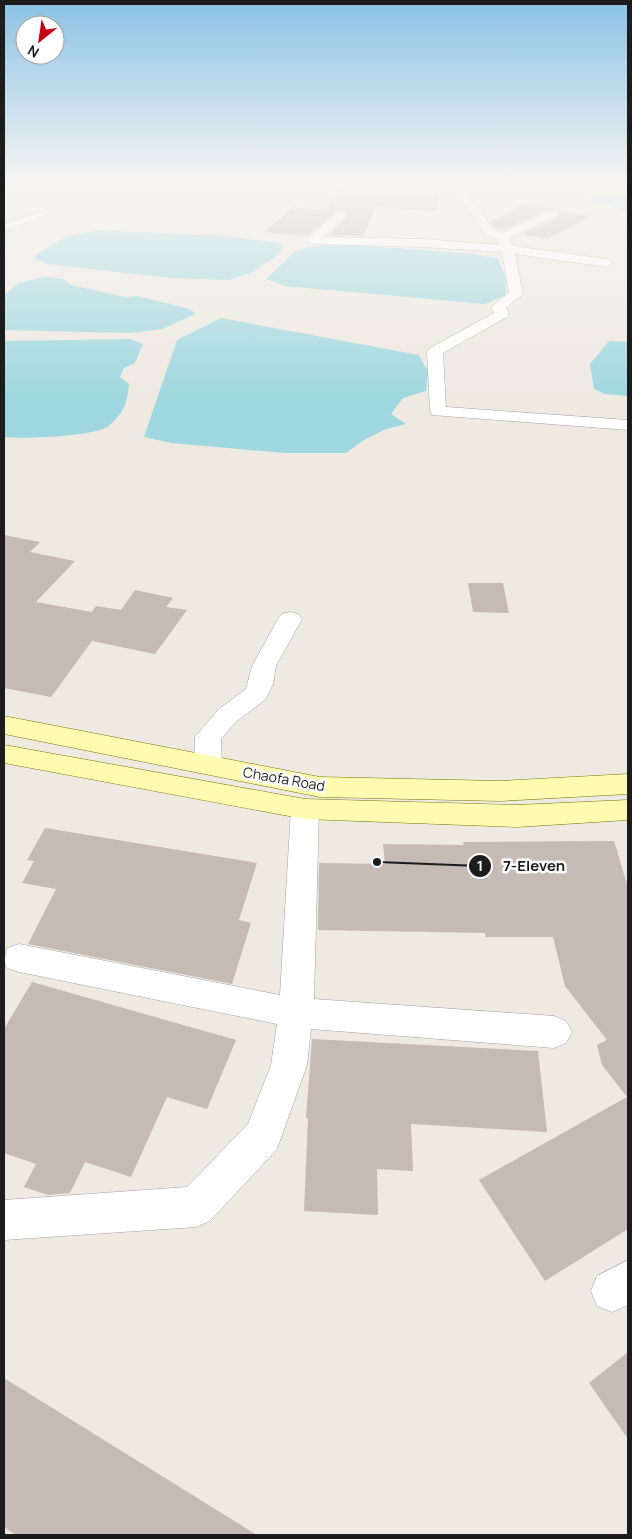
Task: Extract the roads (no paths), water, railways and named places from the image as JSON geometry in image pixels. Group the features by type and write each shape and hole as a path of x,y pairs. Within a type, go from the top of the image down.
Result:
{"main road":[{"name":"Chaofa Road","path":"4,726 320,787 484,791 628,784"},
{"name":"Chaofa Road","path":"4,754 305,809 517,816 628,810"}],"street":[{"path":"508,255 516,294 498,307 502,314 435,351 438,411 628,425"},
{"path":"565,255 607,263"},
{"path":"208,765 208,737 228,714 244,705 257,693 261,684 264,666 290,619"},
{"path":"4,1220 196,1207 263,1136 289,1065 296,1013 305,809"},
{"path":"19,958 296,1013 554,1032"}],"water":[{"path":"36,255 278,255 253,272 228,280 171,278 47,264 33,257"},
{"path":"291,255 479,255 498,259 505,276 506,295 485,304 285,286 266,279"},
{"path":"46,277 63,279 71,285 125,297 138,296 190,309 196,314 162,329 131,333 4,330 4,294 19,283"},
{"path":"221,318 419,355 428,372 426,391 403,398 391,414 406,424 386,429 364,440 346,453 286,453 171,443 144,437 177,340"},
{"path":"131,339 143,344 135,363 124,368 120,377 129,384 127,396 122,411 110,425 102,429 76,435 27,438 4,437 4,341"},
{"path":"609,341 628,342 628,396 605,394 594,389 590,364"}],"place":[{"name":"7-Eleven","path":"377,862"}]}
